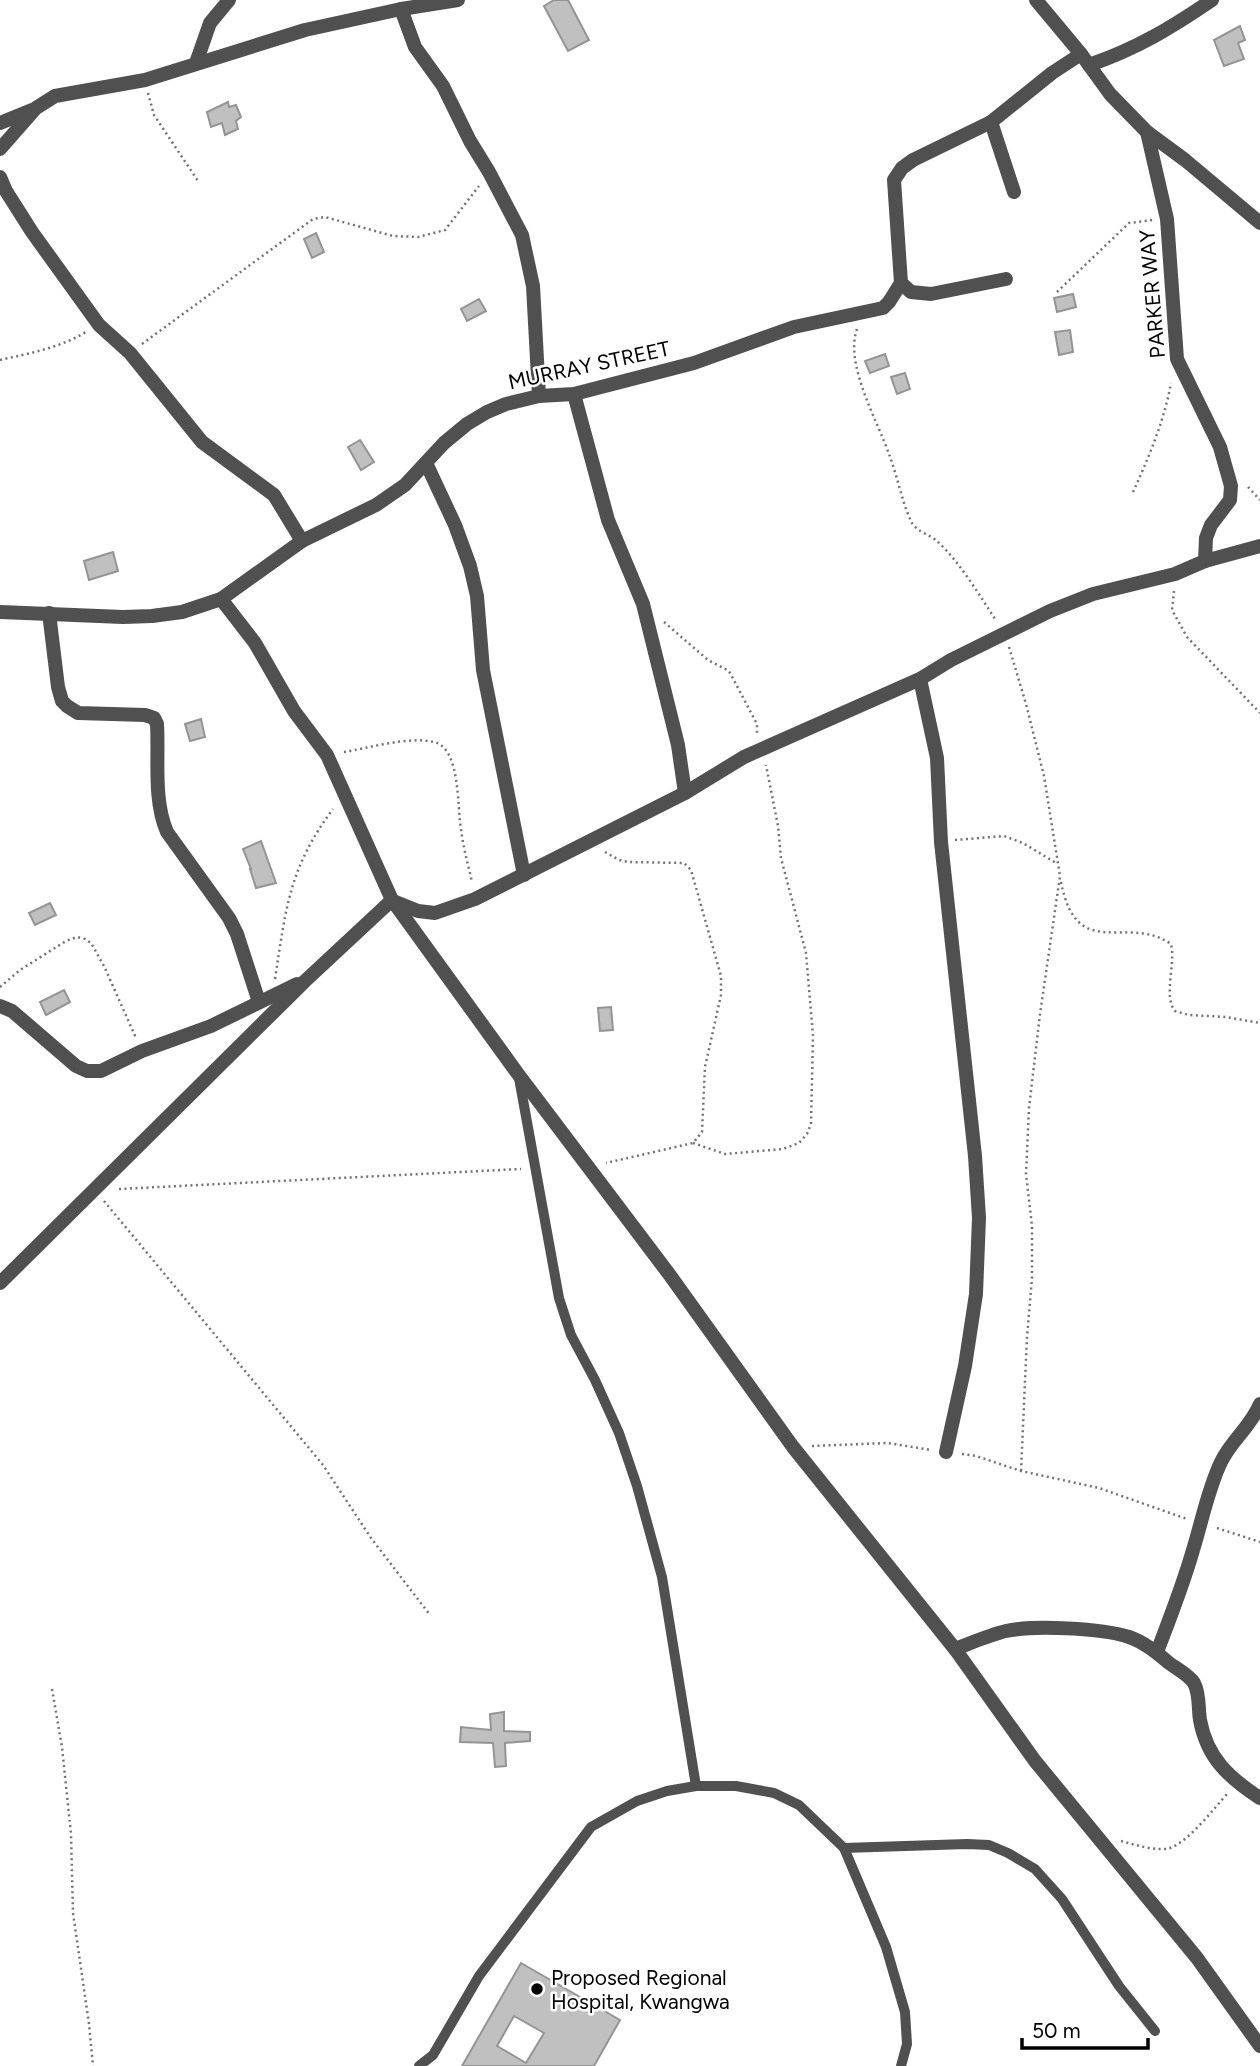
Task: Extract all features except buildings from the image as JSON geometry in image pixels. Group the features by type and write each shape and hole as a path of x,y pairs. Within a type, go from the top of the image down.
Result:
{"street":[{"path":"196,63 210,23 229,0"},
{"path":"0,123 36,108 55,96 145,80 305,30 401,9 458,0"},
{"path":"1036,0 1110,94 1147,132 1257,218"},
{"path":"1006,279 931,294 911,292 901,283 894,180 902,168 991,122 1052,73 1085,60 1122,54 1162,34 1212,0"},
{"path":"401,9 415,47 443,86 470,141 513,216 527,253 534,286 539,396"},
{"path":"0,149 36,108"},
{"path":"991,122 1014,192"},
{"name":"PARKER WAY","path":"1147,132 1167,219 1177,359 1220,447 1231,486 1230,500 1211,525 1206,538 1205,561"},
{"path":"0,177 32,232 99,325 130,353 202,442 274,495 302,541"},
{"name":"MURRAY STREET","path":"0,612 152,616 182,612 221,600 302,541 376,505 405,485 444,443 487,412 539,396 574,394 694,363 794,327 883,308 901,283"},
{"path":"574,394 608,520 643,604 678,746 685,793"},
{"path":"426,463 455,524 477,596 483,670 524,875"},
{"path":"392,901 418,911 435,913 475,899 685,793 744,757 920,679 1004,632 1093,594 1175,574 1205,561 1260,546"},
{"path":"221,600 255,643 294,711 327,755 392,901 518,1074 590,1166 793,1447 955,1649 1035,1761 1197,1958 1260,2046"},
{"path":"49,613 62,701 78,713 131,713 154,718 157,724 158,791 162,821 167,832 229,918 266,998"},
{"path":"920,679 937,758 941,842 975,1156 979,1218 976,1294 965,1366 946,1452"},
{"path":"0,1283 305,981 392,901"},
{"path":"0,1006 12,1011 76,1066 87,1071 101,1071 142,1051 211,1026 305,981"},
{"path":"1157,1652 1176,1603 1212,1484 1231,1445 1249,1426 1260,1404"},
{"path":"955,1649 1007,1631 1071,1629 1124,1636 1157,1652 1195,1685 1204,1736 1212,1756 1237,1783 1260,1798"}],"lane":[{"path":"518,1074 559,1298 571,1335 596,1380 619,1433 662,1577 696,1786"},
{"path":"419,2066 433,2055 479,1976 591,1827 637,1801 667,1791 696,1786 736,1786 774,1793 799,1805 844,1848 886,1947 905,2012 907,2044 901,2066"},
{"path":"844,1848 967,1844 989,1845 1008,1853 1035,1869 1062,1899 1119,1986 1155,2031"}],"path":[{"path":"145,80 154,115 198,181"},
{"path":"130,353 313,219 325,217 393,236 418,237 446,230 489,172"},
{"path":"1056,292 1129,223 1167,219"},
{"path":"862,313 854,338 855,356 913,526 938,542 971,582 1004,632 1044,776 1065,902 1075,919 1087,929 1155,937 1171,944 1173,970 1170,1001 1175,1011 1260,1023"},
{"path":"0,359 66,344 99,325"},
{"path":"1133,492 1165,410 1177,359"},
{"path":"1175,574 1172,610 1187,637 1260,713"},
{"path":"643,604 708,660 729,671 735,680 757,723 755,738 744,757"},
{"path":"327,755 415,740 437,742 448,751 455,771 460,828 475,899"},
{"path":"590,1166 693,1143 725,1154 783,1149 799,1143 807,1134 811,1124 813,1036 806,953 781,858 778,826 762,748"},
{"path":"266,998 288,897 299,864 315,834 346,793"},
{"path":"941,842 1004,836 1023,843 1058,864"},
{"path":"592,842 619,860 684,863 691,870 721,976 721,995 705,1067 702,1132 693,1143"},
{"path":"1021,1471 1032,1278 1032,1226 1026,1174 1029,1108 1060,876"},
{"path":"0,987 20,970 66,941 77,937 85,939 92,943 104,966 142,1051"},
{"path":"95,1191 535,1169"},
{"path":"95,1191 323,1465 372,1538 430,1615"},
{"path":"793,1447 888,1444 976,1457 1021,1471 1099,1489 1162,1512 1260,1542"},
{"path":"52,1689 62,1747 71,1834 73,1913 93,2066"},
{"path":"1095,1833 1138,1846 1169,1849 1199,1825 1237,1783"}],"place":[{"name":"Proposed Regional Hospital, Kwangwa","path":"537,1989"}]}
